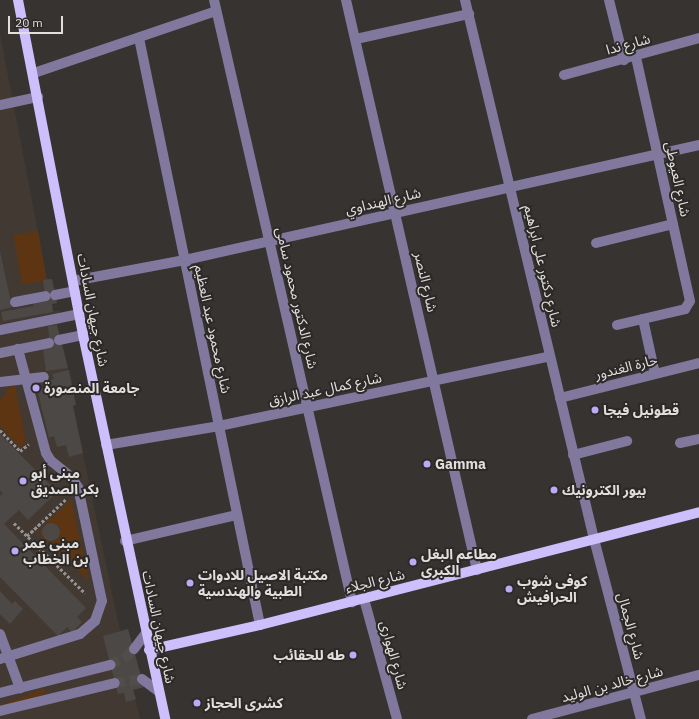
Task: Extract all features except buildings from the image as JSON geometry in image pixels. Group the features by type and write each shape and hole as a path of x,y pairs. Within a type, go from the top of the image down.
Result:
{"main road":[{"name":"شارع جيهان السادات","path":"18,0 34,73 83,335 125,541 165,719"},
{"name":"شارع الجلاء","path":"149,650 260,625 364,599 699,512"}],"street":[{"name":"شارع الدكتور محمود سامى","path":"214,0 352,602"},
{"name":"شارع النصر","path":"346,0 477,570"},
{"name":"شارع دكتور على ابراهيم","path":"465,0 594,539"},
{"path":"609,0 624,60"},
{"path":"34,73 216,11"},
{"path":"356,39 469,14"},
{"name":"شارع محمود عبد العظيم","path":"138,38 260,625"},
{"name":"شارع ندا","path":"564,75 636,57 699,38"},
{"name":"شارع العيوطى","path":"617,325 689,306 690,302 636,57"},
{"path":"0,105 38,97"},
{"name":"شارع الهنداوي","path":"15,302 50,296 74,286 185,260 699,145"},
{"path":"596,243 673,224"},
{"path":"0,330 79,314"},
{"path":"643,319 655,374"},
{"path":"0,353 83,335"},
{"path":"4,658 80,634 95,621 101,609 102,594 78,487 71,477 48,458 40,436 18,349"},
{"name":"شارع كمال عبد الرازق","path":"106,445 219,426 550,356"},
{"name":"حارة الغندور","path":"560,398 699,364"},
{"path":"0,382 44,377"},
{"path":"680,443 699,439"},
{"path":"573,455 627,441"},
{"path":"125,541 237,515"},
{"name":"شارع الجمال","path":"594,539 641,719"},
{"name":"شارع الهوارى","path":"364,599 397,719"},
{"path":"134,649 146,633"},
{"path":"0,634 4,658 20,688"},
{"path":"0,693 61,679 110,664"},
{"name":"شارع خالد بن الوليد","path":"532,719 699,676"},
{"path":"61,679 66,695"},
{"path":"142,679 158,691"},
{"path":"0,711 115,683"}],"path":[{"path":"0,430 20,451 40,436"},
{"path":"27,536 78,487"},
{"path":"14,523 101,609"}],"shaded area":[{"name":"جامعة المنصورة","path":"0,34 47,279 52,279 57,303 52,304 53,311 59,311 61,324 57,325 60,345 63,347 76,405 73,406 120,631 128,629 144,687 133,690 140,719 0,719"},
{"path":"38,231 47,280 22,285 13,235"},
{"path":"15,386 26,442 20,447 0,426 0,401 9,387"},
{"path":"71,499 89,581 39,534 41,528","holes":["50,523 59,526 61,531 57,540 52,542 47,541 42,534 42,528"]},
{"path":"44,688 46,693 4,709 2,705"}],"tunnel":[{"path":"110,665 126,657 134,649"},
{"path":"115,683 142,679"}],"place":[{"name":"جامعة المنصورة","path":"36,388"},
{"name":"قطونيل فيجا","path":"595,410"},
{"name":"Gamma","path":"427,464"},
{"name":"مبنى أبو بكر الصديق","path":"23,481"},
{"name":"بيور الكترونيك","path":"554,490"},
{"name":"مبنى عمر بن الخطاب","path":"15,551"},
{"name":"مطاعم البغل الكبرى","path":"413,562"},
{"name":"مكتبة الاصيل للادوات الطبية والهندسية","path":"190,583"},
{"name":"كوفى شوب الحرافيش","path":"509,589"},
{"name":"طه للحقائب","path":"353,655"},
{"name":"كشرى الحجاز","path":"197,703"}]}
